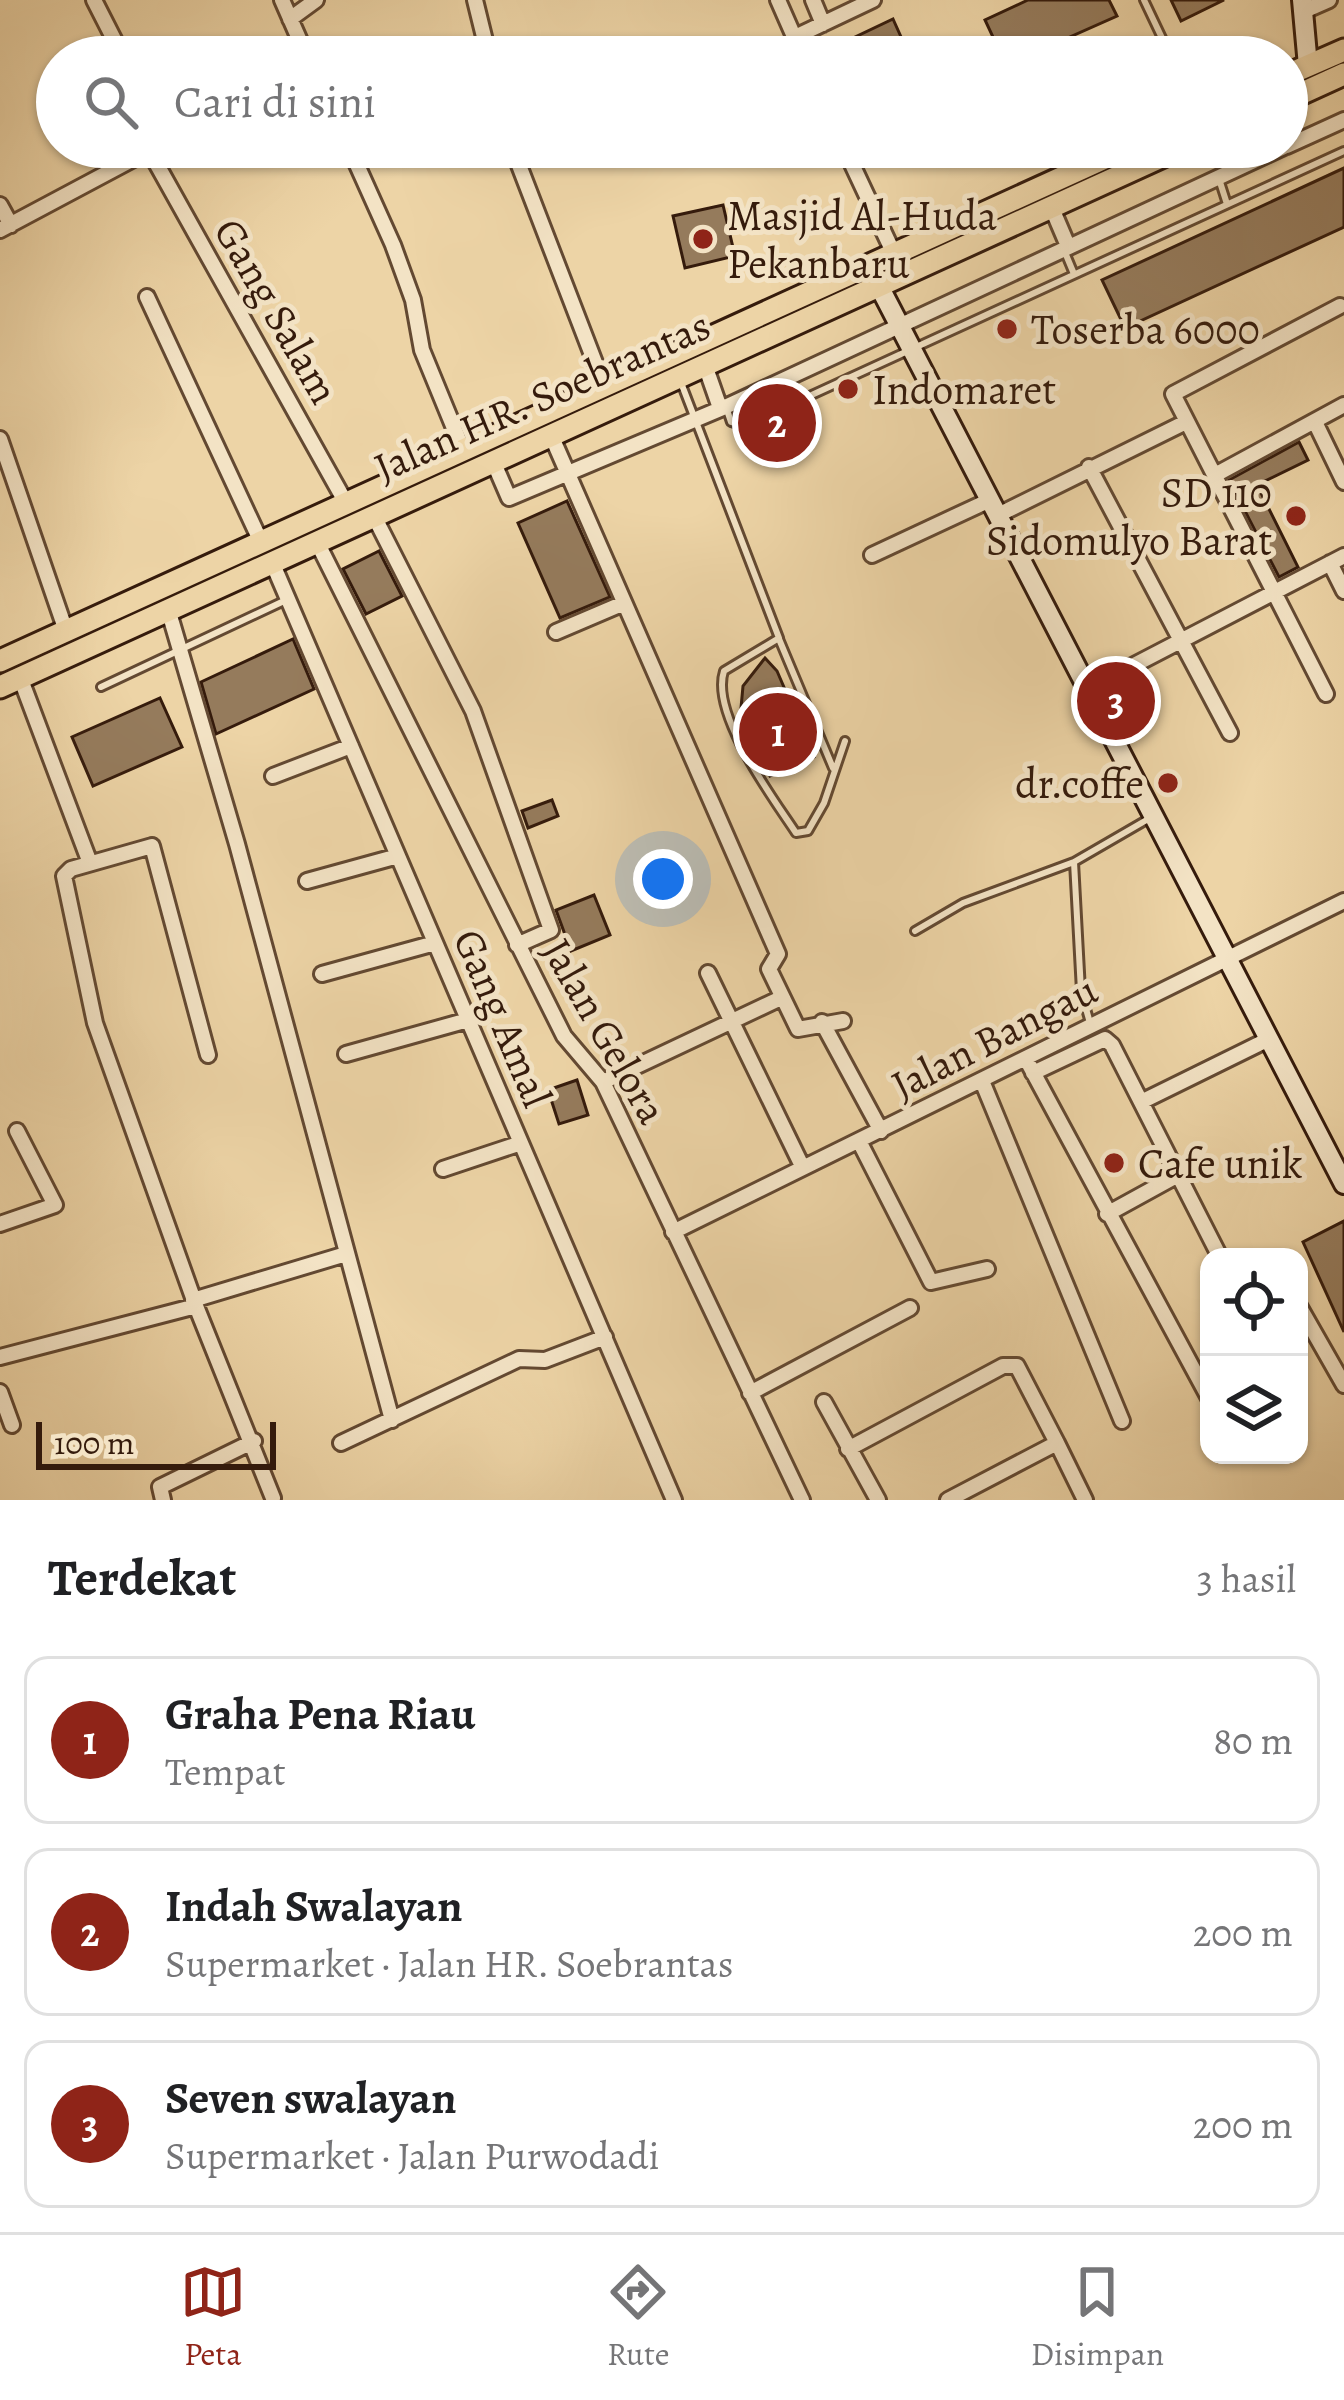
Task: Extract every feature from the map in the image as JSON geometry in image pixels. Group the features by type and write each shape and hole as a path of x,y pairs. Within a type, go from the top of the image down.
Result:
{"main road":[{"path":"1308,66 1344,50"},
{"path":"1308,90 1344,74"},
{"name":"Jalan HR. Soebrantas","path":"10,682 168,610 346,503 1083,168"},
{"name":"Jalan HR. Soebrantas","path":"0,661 266,552 317,542 1136,168"}],"street":[{"path":"94,0 112,36"},
{"path":"282,0 298,36"},
{"path":"290,19 316,0"},
{"path":"475,0 484,36"},
{"path":"778,0 794,36"},
{"path":"813,0 824,24"},
{"path":"799,36 874,0"},
{"path":"1301,36 1303,6 1329,0"},
{"path":"1308,136 1344,120"},
{"path":"0,205 5,228 119,168"},
{"name":"Gang Salam","path":"163,168 346,503"},
{"path":"358,168 393,245 413,300 422,350 463,450"},
{"path":"520,168 604,386"},
{"path":"854,168 894,254"},
{"path":"493,461 509,498 722,408 1238,168"},
{"path":"1051,206 1065,247"},
{"path":"878,284 1344,1184"},
{"name":"Gang Amal","path":"148,297 288,599 673,1497"},
{"path":"1326,694 1173,394 1340,306"},
{"path":"705,365 722,408"},
{"path":"1215,475 1344,405"},
{"path":"872,556 1186,422"},
{"path":"1315,422 1344,482"},
{"path":"551,435 778,954 769,969 781,998 798,1029 843,1021"},
{"path":"0,439 66,631"},
{"path":"1089,467 1230,733"},
{"path":"374,516 473,711 520,831 551,930 518,946"},
{"name":"Jalan Gelora","path":"317,542 564,1036 603,1082 802,1500"},
{"path":"1088,689 1337,560 1344,590"},
{"path":"556,632 624,603"},
{"path":"168,610 183,649 207,756 237,844 392,1420"},
{"path":"10,682 90,863"},
{"path":"272,776 351,746"},
{"path":"208,1055 152,846 90,863 64,876 95,1024 194,1303 254,1441 273,1498"},
{"path":"307,881 398,856"},
{"name":"Jalan Bangau","path":"673,1232 982,1081 1029,1066 1091,1026 1344,901"},
{"path":"322,974 435,943"},
{"path":"708,973 803,1168"},
{"path":"603,1082 781,998"},
{"path":"346,1054 468,1019"},
{"path":"822,1022 881,1131"},
{"path":"1200,1382 1029,1066 1105,1039 1215,1248"},
{"path":"1141,1102 1269,1040"},
{"path":"982,1081 1122,1421"},
{"path":"0,1224 55,1205 17,1131"},
{"path":"859,1141 932,1282 987,1269"},
{"path":"443,1169 521,1144"},
{"path":"1107,1214 1178,1175"},
{"path":"0,1358 346,1254"},
{"path":"750,1393 910,1308"},
{"path":"1308,1322 1344,1385"},
{"path":"341,1443 519,1359 545,1360 604,1337"},
{"path":"848,1449 1003,1366 1017,1366 1085,1500"},
{"path":"0,1392 12,1425"},
{"path":"824,1402 878,1500"},
{"path":"163,1500 160,1487 254,1441"},
{"path":"948,1500 1057,1443"},
{"path":"656,1500 673,1497"}],"lane":[{"path":"1144,0 1161,36"},
{"path":"1308,167 1344,151"},
{"path":"722,408 731,422 744,426 1306,168"},
{"path":"1218,177 1226,204"},
{"path":"1065,247 1074,274"},
{"path":"679,377 833,768"},
{"path":"101,688 288,599"},
{"path":"779,638 739,658 721,680 748,760 802,836 824,803 845,741"},
{"path":"915,931 963,903 1074,862 1154,816"},
{"path":"1074,862 1081,991 1091,1026"}],"building":[{"path":"1028,0 1109,0 1117,16 1072,36 993,36 985,20"},
{"path":"1171,0 1224,0 1181,21"},
{"path":"893,19 901,36 857,36"},
{"path":"1344,168 1344,227 1125,328 1102,280"},
{"path":"723,205 735,256 685,268 673,216"},
{"path":"1299,442 1308,460 1257,485 1298,567 1279,577 1229,480"},
{"path":"567,501 610,597 560,618 518,523"},
{"path":"379,551 402,596 366,614 343,569"},
{"path":"293,639 314,689 216,734 201,682"},
{"path":"765,658 777,671 814,757 770,776 741,708 743,686"},
{"path":"160,698 182,747 93,786 72,737"},
{"path":"552,800 558,816 528,828 522,811"},
{"path":"594,895 610,935 571,951 556,910"},
{"path":"577,1080 588,1115 559,1124 548,1090"},
{"path":"1344,1221 1344,1332 1308,1248 1303,1242"}],"place":[{"name":"Masjid Al-Huda Pekanbaru","path":"703,239"},
{"name":"Toserba 6000","path":"1007,329"},
{"name":"Indomaret","path":"848,389"},
{"name":"Indah Swalayan","path":"777,423"},
{"name":"SD 110 Sidomulyo Barat","path":"1296,516"},
{"name":"Seven swalayan","path":"1116,701"},
{"name":"Graha Pena Riau","path":"778,732"},
{"name":"dr.coffe","path":"1168,783"},
{"name":"Cafe unik","path":"1114,1163"}]}
